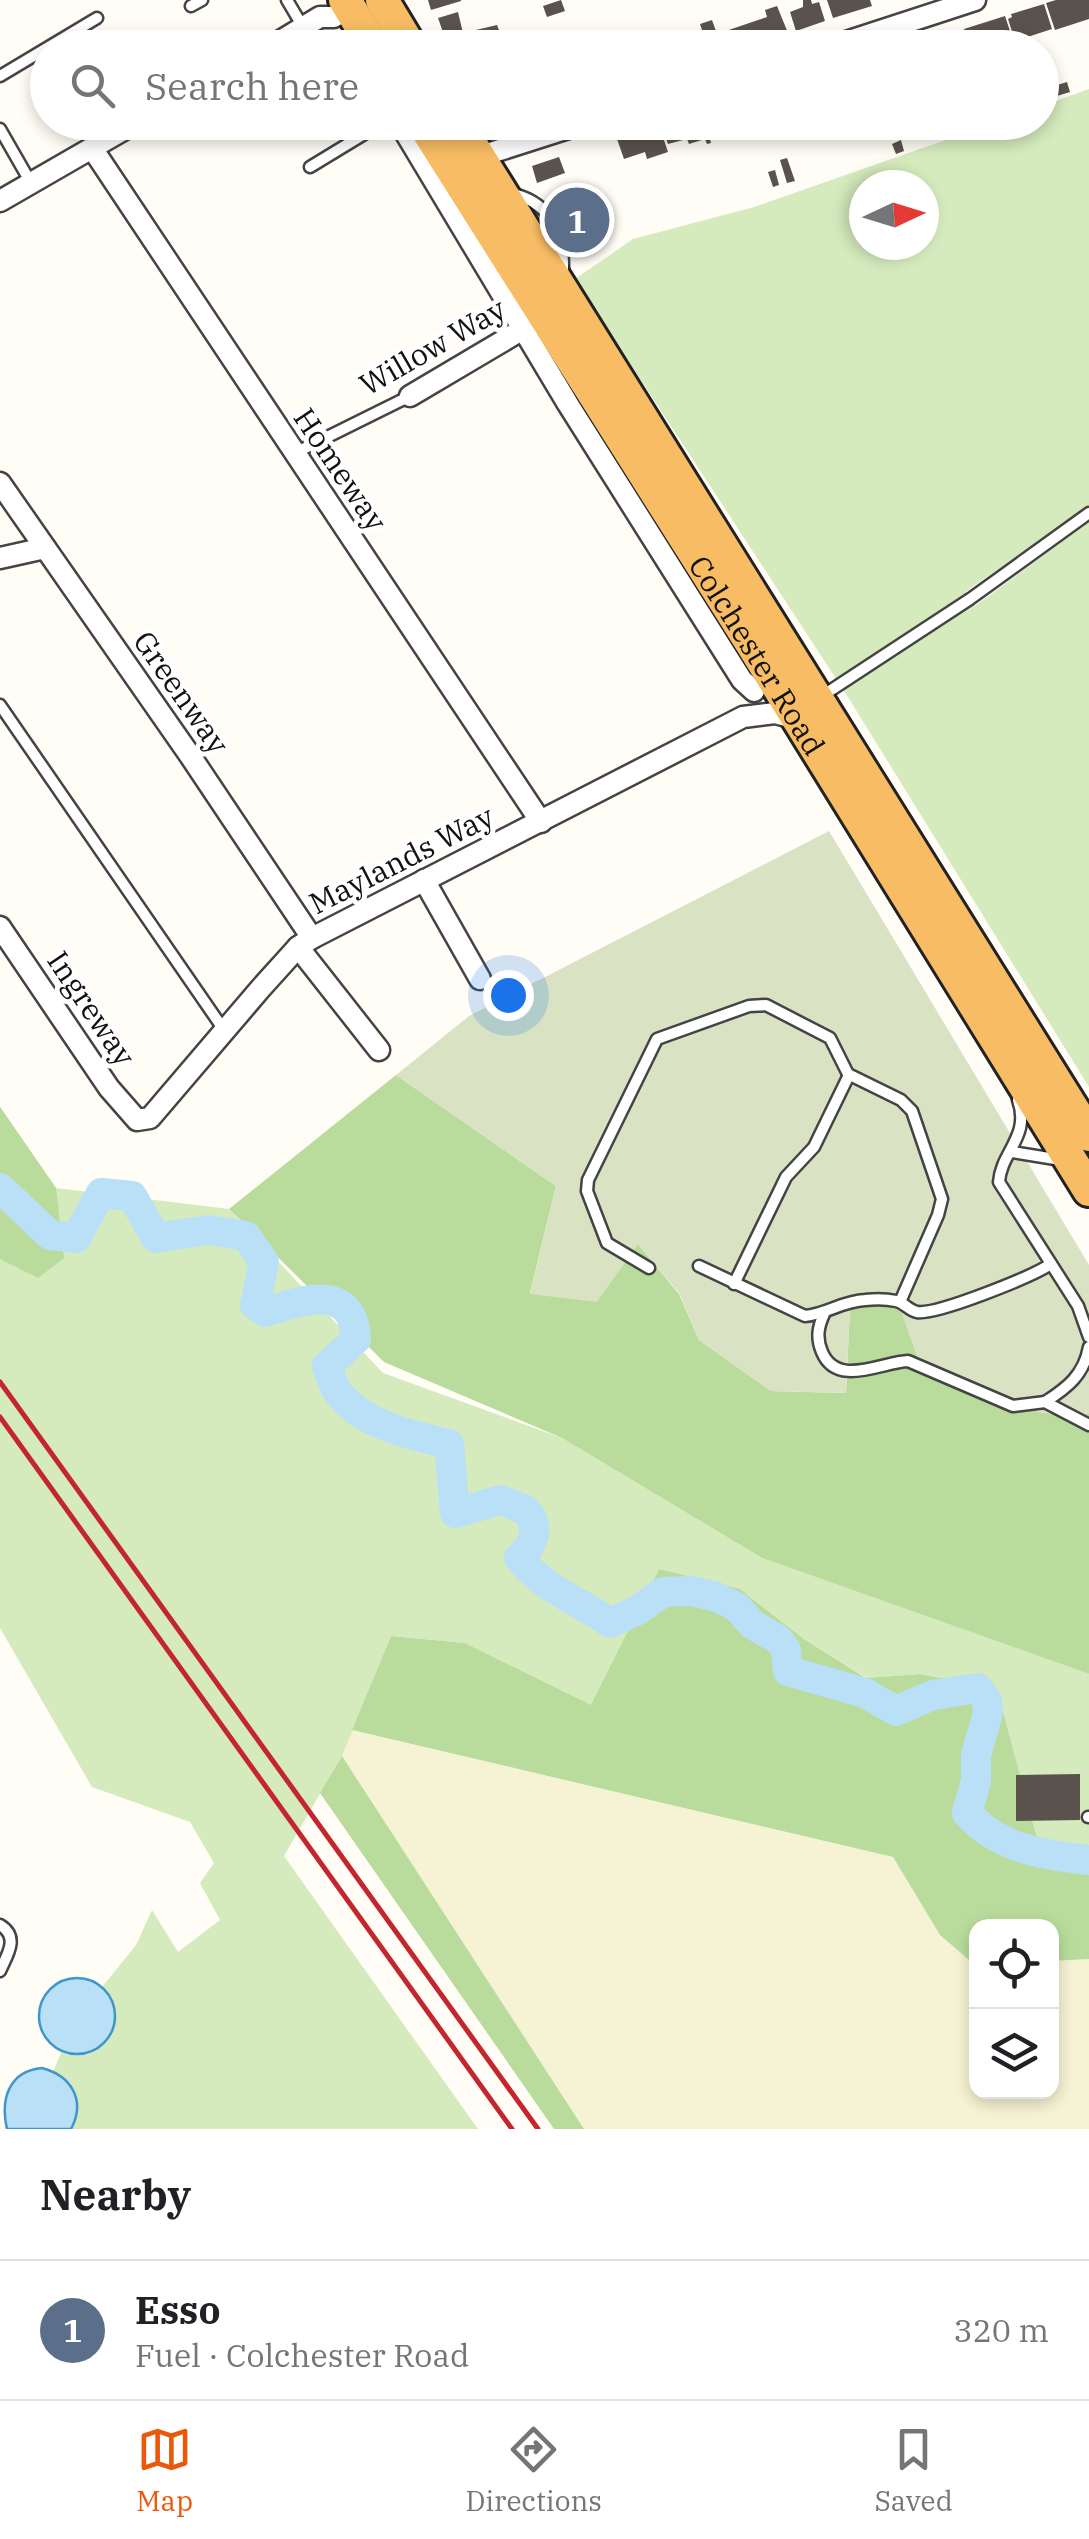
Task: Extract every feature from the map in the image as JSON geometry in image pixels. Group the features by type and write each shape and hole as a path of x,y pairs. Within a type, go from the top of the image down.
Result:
{"highway":[{"path":"382,0 401,30"},
{"path":"331,8 355,30"},
{"name":"Colchester Road","path":"434,140 800,711 964,990 1084,1163"},
{"name":"Colchester Road","path":"468,140 485,169 546,315 753,646 1079,1112 1084,1163"}],"street":[{"path":"883,30 975,0"},
{"path":"297,30 331,8"},
{"path":"0,200 106,140"},
{"name":"Colchester Road","path":"413,140 546,315 674,576 742,680 754,693 800,711"},
{"path":"485,169 548,140"},
{"name":"Homeway","path":"92,148 540,822"},
{"name":"Willow Way","path":"410,396 546,315"},
{"name":"Greenway","path":"0,483 191,756 305,943 379,1050"},
{"path":"0,558 45,548"},
{"path":"743,718 754,693 753,646"},
{"name":"Maylands Way","path":"138,1120 150,1118 305,943 743,718 800,711"},
{"path":"424,880 480,978"},
{"name":"Ingreway","path":"0,927 109,1088 138,1120"}],"lane":[{"path":"191,6 202,0"},
{"path":"286,0 331,8"},
{"path":"77,30 97,18"},
{"path":"0,76 30,58"},
{"path":"0,130 31,183"},
{"path":"310,167 354,140"},
{"name":"Willow Way","path":"294,453 410,396"},
{"path":"800,711 970,599 1089,513"},
{"path":"0,705 225,1031"},
{"path":"964,990 993,1056 1021,1106 1012,1152 1004,1161 999,1182 1086,1320 1089,1337"},
{"path":"649,1268 606,1243 586,1184 657,1039 750,1006 766,1005 830,1038 850,1075 907,1104 940,1191 938,1215 900,1302"},
{"path":"734,1284 786,1177 814,1147 850,1075"},
{"path":"1012,1152 1084,1163"},
{"path":"1051,1264 929,1311 910,1310 900,1302 861,1300 831,1307 818,1329 820,1348 836,1368 864,1371 908,1361 1013,1406 1045,1402 1067,1388 1078,1375 1089,1347"},
{"path":"699,1266 796,1314 824,1314"},
{"path":"1045,1402 1089,1425"},
{"path":"0,1925 12,1939 0,1971"}],"shaded area":[{"path":"352,1730 893,1857 940,1935 969,1960 969,2099 1059,2099 1059,1961 1089,1959 1089,2129 584,2129 342,1756"}],"green space":[{"path":"1089,89 1089,505 965,592 975,606 1089,522 1089,1087 846,694 575,279 633,239 754,207 849,174 849,260 939,260 939,170 860,170 945,140 1059,140 1059,100"},
{"path":"829,831 1089,1265 1089,1414 1040,1413 919,1362 896,1297 850,1306 846,1393 771,1391 699,1340 679,1293 638,1244 597,1302 530,1294 556,1186 396,1075 469,1016"},
{"path":"396,1075 556,1186 530,1293 638,1244 679,1294 699,1340 771,1391 846,1393 850,1306 897,1297 1040,1413 1089,1414 1089,1674 762,1558 562,1438 384,1362 229,1209"},
{"path":"0,1107 56,1188 229,1209 383,1373 562,1438 762,1558 1089,1674 1089,1856 1037,1838 997,1689 920,1674 867,1678 804,1639 748,1595 659,1569 591,1706 465,1643 391,1636 342,1756 284,1856 478,2129 30,2129 63,2048 98,1992 136,1945 152,1910 178,1952 220,1920 200,1883 214,1863 190,1822 92,1787 0,1628"},
{"path":"0,1107 56,1188 64,1258 38,1278 0,1259"},
{"path":"659,1569 740,1589 804,1639 866,1678 920,1674 997,1689 1037,1838 1089,1856 1089,1959 1059,1961 1059,1919 969,1919 969,1960 940,1935 893,1857 352,1730 391,1636 465,1643 591,1705"},
{"path":"342,1756 584,2129 554,2129 320,1793"}],"water":[{"path":"77,1978 104,1989 115,2016 104,2043 77,2054 50,2043 39,2016 50,1989"},
{"path":"42,2068 61,2077 73,2091 77,2109 71,2129 7,2129 5,2107 10,2088 22,2075"}],"building":[{"path":"428,0 461,0 461,1 431,10"},
{"path":"561,0 565,11 547,17 543,6"},
{"path":"803,0 819,2 825,21 796,30 790,12 803,7"},
{"path":"827,0 870,0 872,6 833,18"},
{"path":"1089,0 1089,19 1055,30 1046,3"},
{"path":"1044,4 1052,29 1012,30 1008,19 1011,14"},
{"path":"777,6 787,30 729,30 767,17 765,10"},
{"path":"458,12 462,30 442,30 438,18"},
{"path":"1005,16 1010,30 964,30"},
{"path":"712,20 716,30 702,30 700,24"},
{"path":"1067,82 1070,92 1059,95 1059,84"},
{"path":"617,140 664,140 668,152 647,159 645,152 624,159"},
{"path":"901,140 904,151 896,154 892,144"},
{"path":"559,157 565,173 537,183 532,166"},
{"path":"787,158 795,181 787,183 780,160"},
{"path":"775,170 779,185 773,187 768,172"},
{"path":"1080,1774 1080,1820 1016,1821 1016,1775"}],"waterway":[{"path":"0,1188 50,1235 76,1238 101,1193 132,1196 156,1238 208,1230 246,1236 264,1262 255,1305 265,1312 324,1300 346,1309 356,1339 327,1366 338,1392 376,1422 449,1444 455,1513 501,1500 526,1510 533,1522 534,1535 519,1558 539,1578 610,1623 663,1592 691,1591 714,1596 737,1607 752,1624 779,1640 786,1650 788,1671 865,1693 896,1711 933,1695 978,1688 987,1701 988,1713 976,1755 976,1781 967,1813 993,1835 1023,1848 1089,1860"}],"railway":[{"path":"0,1382 538,2129"},
{"path":"0,1417 512,2129"}],"place":[{"name":"Esso","path":"577,220"}]}
